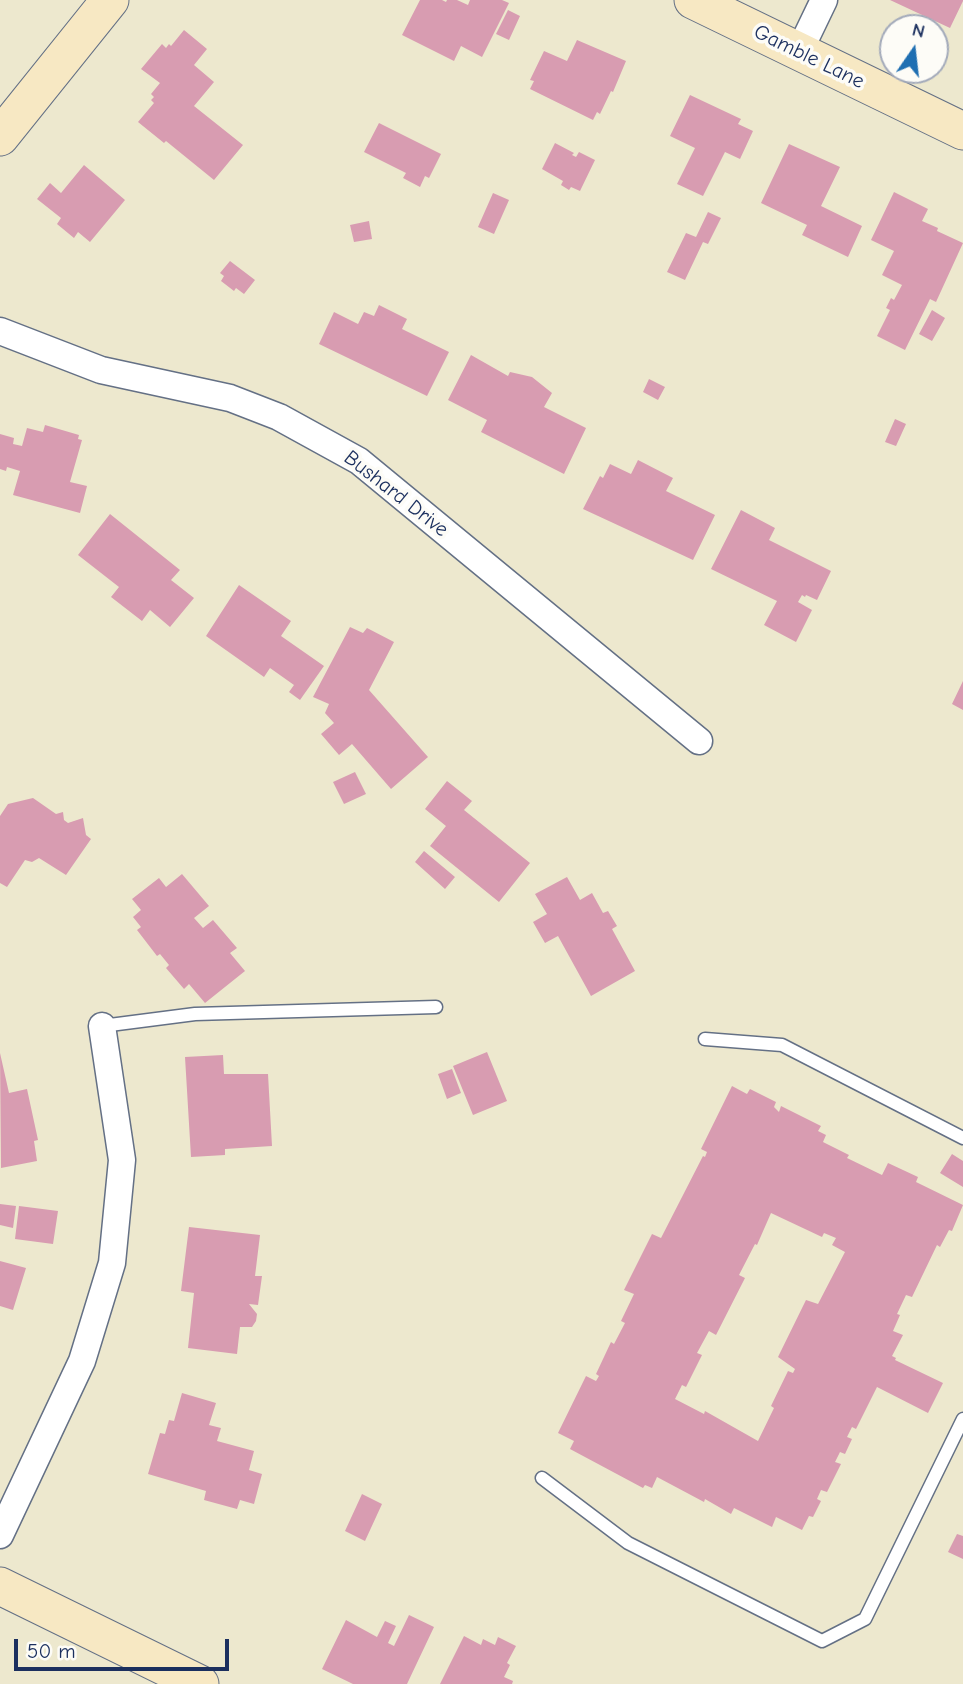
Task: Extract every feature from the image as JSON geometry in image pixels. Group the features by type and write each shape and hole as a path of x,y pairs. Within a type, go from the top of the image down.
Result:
{"street":[{"path":"0,136 110,0"},
{"name":"Gamble Lane","path":"693,0 963,131"},
{"path":"799,52 824,0"},
{"name":"Bushard Drive","path":"0,331 101,370 230,398 279,417 359,461 699,741"},
{"path":"0,1535 82,1362 112,1263 122,1160 102,1026"},
{"path":"0,1586 200,1684"}],"lane":[{"path":"102,1026 195,1014 436,1007"},
{"path":"705,1039 782,1045 963,1138"},
{"path":"542,1478 628,1543 822,1641 865,1619 963,1419"}],"building":[{"path":"420,0 457,0 468,5 470,0 502,0 509,3 482,57 461,46 454,61 402,35"},
{"path":"890,0 963,0 950,28 949,14 920,14"},
{"path":"508,10 520,16 509,40 496,34"},
{"path":"184,30 207,49 194,65 214,82 194,106 243,145 214,180 138,122 154,103 151,94 160,83 141,69 162,44 166,48 169,44 171,46"},
{"path":"577,40 626,61 613,92 611,91 600,114 597,112 593,120 530,89 534,81 530,80 544,51 567,61"},
{"path":"690,95 741,119 738,124 753,131 740,159 725,152 703,196 677,184 695,148 670,136"},
{"path":"379,123 441,154 429,178 425,176 420,187 403,178 406,173 364,152"},
{"path":"555,143 574,153 572,155 576,157 579,152 595,160 580,191 571,187 569,190 561,185 563,181 542,169"},
{"path":"789,144 840,167 821,206 862,226 848,257 802,235 807,225 761,203"},
{"path":"84,165 125,200 90,242 78,232 74,238 57,224 61,218 37,199 50,183 61,193"},
{"path":"894,192 928,209 922,221 963,243 936,302 930,299 905,350 877,336 890,310 886,308 902,285 882,275 894,251 871,240"},
{"path":"493,193 509,200 494,234 478,227"},
{"path":"708,212 721,218 708,244 703,242 685,280 667,272 686,233 696,237"},
{"path":"369,221 372,239 354,242 350,225"},
{"path":"230,261 255,280 244,294 236,288 234,291 221,281 224,276 220,273"},
{"path":"379,305 407,319 402,329 449,352 427,396 319,344 334,312 358,324 364,312 374,316"},
{"path":"932,310 945,318 932,341 919,334"},
{"path":"471,355 508,376 510,372 532,377 552,393 544,407 586,428 564,474 481,432 487,420 448,400"},
{"path":"649,379 665,387 658,400 643,392"},
{"path":"895,419 906,424 896,446 885,442"},
{"path":"45,425 79,435 78,439 82,440 70,482 87,486 80,513 13,495 20,471 7,467 6,471 0,469 0,434 14,438 13,444 22,446 27,428 43,432"},
{"path":"638,460 673,478 666,491 715,515 693,560 583,509 600,476 603,478 610,464 631,474"},
{"path":"741,510 775,528 769,540 831,571 817,600 802,595 798,602 812,610 796,642 764,625 777,601 711,569"},
{"path":"110,514 180,570 171,580 194,598 170,627 150,610 142,621 111,597 119,587 78,555"},
{"path":"239,585 291,621 281,636 324,666 300,700 289,692 294,685 270,668 264,677 206,636"},
{"path":"350,627 363,633 367,628 394,642 369,690 428,757 391,789 352,744 339,755 321,734 334,723 325,713 329,704 313,697"},
{"path":"963,681 963,710 952,704"},
{"path":"355,772 366,794 344,804 333,782"},
{"path":"447,781 472,801 464,810 530,863 499,902 430,846 446,826 425,809"},
{"path":"33,798 56,814 63,812 64,820 68,823 83,818 86,835 91,839 66,875 39,858 32,862 25,860 7,887 0,883 0,816 8,804"},
{"path":"424,851 455,877 445,889 415,862"},
{"path":"182,874 209,906 194,918 203,928 213,920 237,948 230,953 245,971 205,1003 189,984 184,989 166,968 169,965 160,954 157,956 137,930 141,927 133,917 141,910 132,899 159,878 166,887"},
{"path":"567,877 580,900 592,893 603,913 608,911 617,926 612,929 635,971 591,996 558,936 545,943 533,922 547,914 535,894"},
{"path":"487,1052 507,1101 473,1115 453,1066"},
{"path":"0,1053 9,1093 27,1089 38,1140 34,1141 37,1161 1,1168"},
{"path":"223,1055 224,1074 268,1074 272,1146 225,1149 225,1155 191,1157 185,1057"},
{"path":"452,1069 461,1093 447,1099 438,1074"},
{"path":"732,1086 747,1094 750,1089 776,1102 774,1107 779,1112 781,1106 821,1126 818,1131 826,1135 823,1142 849,1155 847,1158 882,1175 888,1163 918,1177 916,1182 963,1205 952,1231 949,1230 940,1247 937,1245 912,1297 906,1295 893,1331 903,1335 892,1356 895,1360 943,1383 928,1413 877,1387 856,1429 852,1427 847,1437 852,1439 845,1454 840,1452 835,1462 841,1464 827,1492 821,1490 817,1499 821,1501 802,1530 776,1517 772,1527 734,1508 731,1514 657,1477 652,1488 645,1485 643,1488 570,1449 574,1441 558,1433 586,1376 596,1381 599,1376 596,1374 611,1342 614,1344 625,1323 621,1321 634,1294 624,1290 652,1234 661,1238 703,1156 705,1157 707,1152 701,1149","holes":["771,1213 822,1237 824,1233 836,1238 832,1245 845,1252 818,1304 806,1300 778,1357 795,1369 793,1373 788,1371 758,1441 705,1411 704,1414 675,1399 682,1385 686,1387 702,1355 697,1353 709,1331 716,1335 745,1278 739,1275 755,1244 757,1245"]},
{"path":"952,1154 963,1161 963,1187 940,1173"},
{"path":"0,1204 16,1206 13,1228 0,1225"},
{"path":"19,1206 58,1211 53,1244 15,1239"},
{"path":"189,1227 260,1235 255,1276 262,1276 258,1305 249,1304 257,1314 256,1321 252,1327 240,1327 237,1354 188,1348 194,1293 181,1291"},
{"path":"0,1261 26,1268 13,1310 0,1306"},
{"path":"182,1393 216,1403 209,1425 221,1428 217,1441 254,1451 249,1470 262,1474 254,1504 240,1500 237,1509 204,1500 206,1491 148,1474 160,1433 165,1434 169,1420 174,1421"},
{"path":"362,1494 382,1504 365,1541 345,1531"},
{"path":"957,1534 963,1536 963,1559 948,1552"},
{"path":"409,1615 434,1627 407,1684 353,1684 322,1669 346,1620 377,1637 385,1621 396,1626 388,1643 394,1646"},
{"path":"464,1636 481,1645 483,1639 495,1645 498,1637 516,1646 507,1663 510,1665 504,1677 513,1681 512,1684 440,1684"}]}
